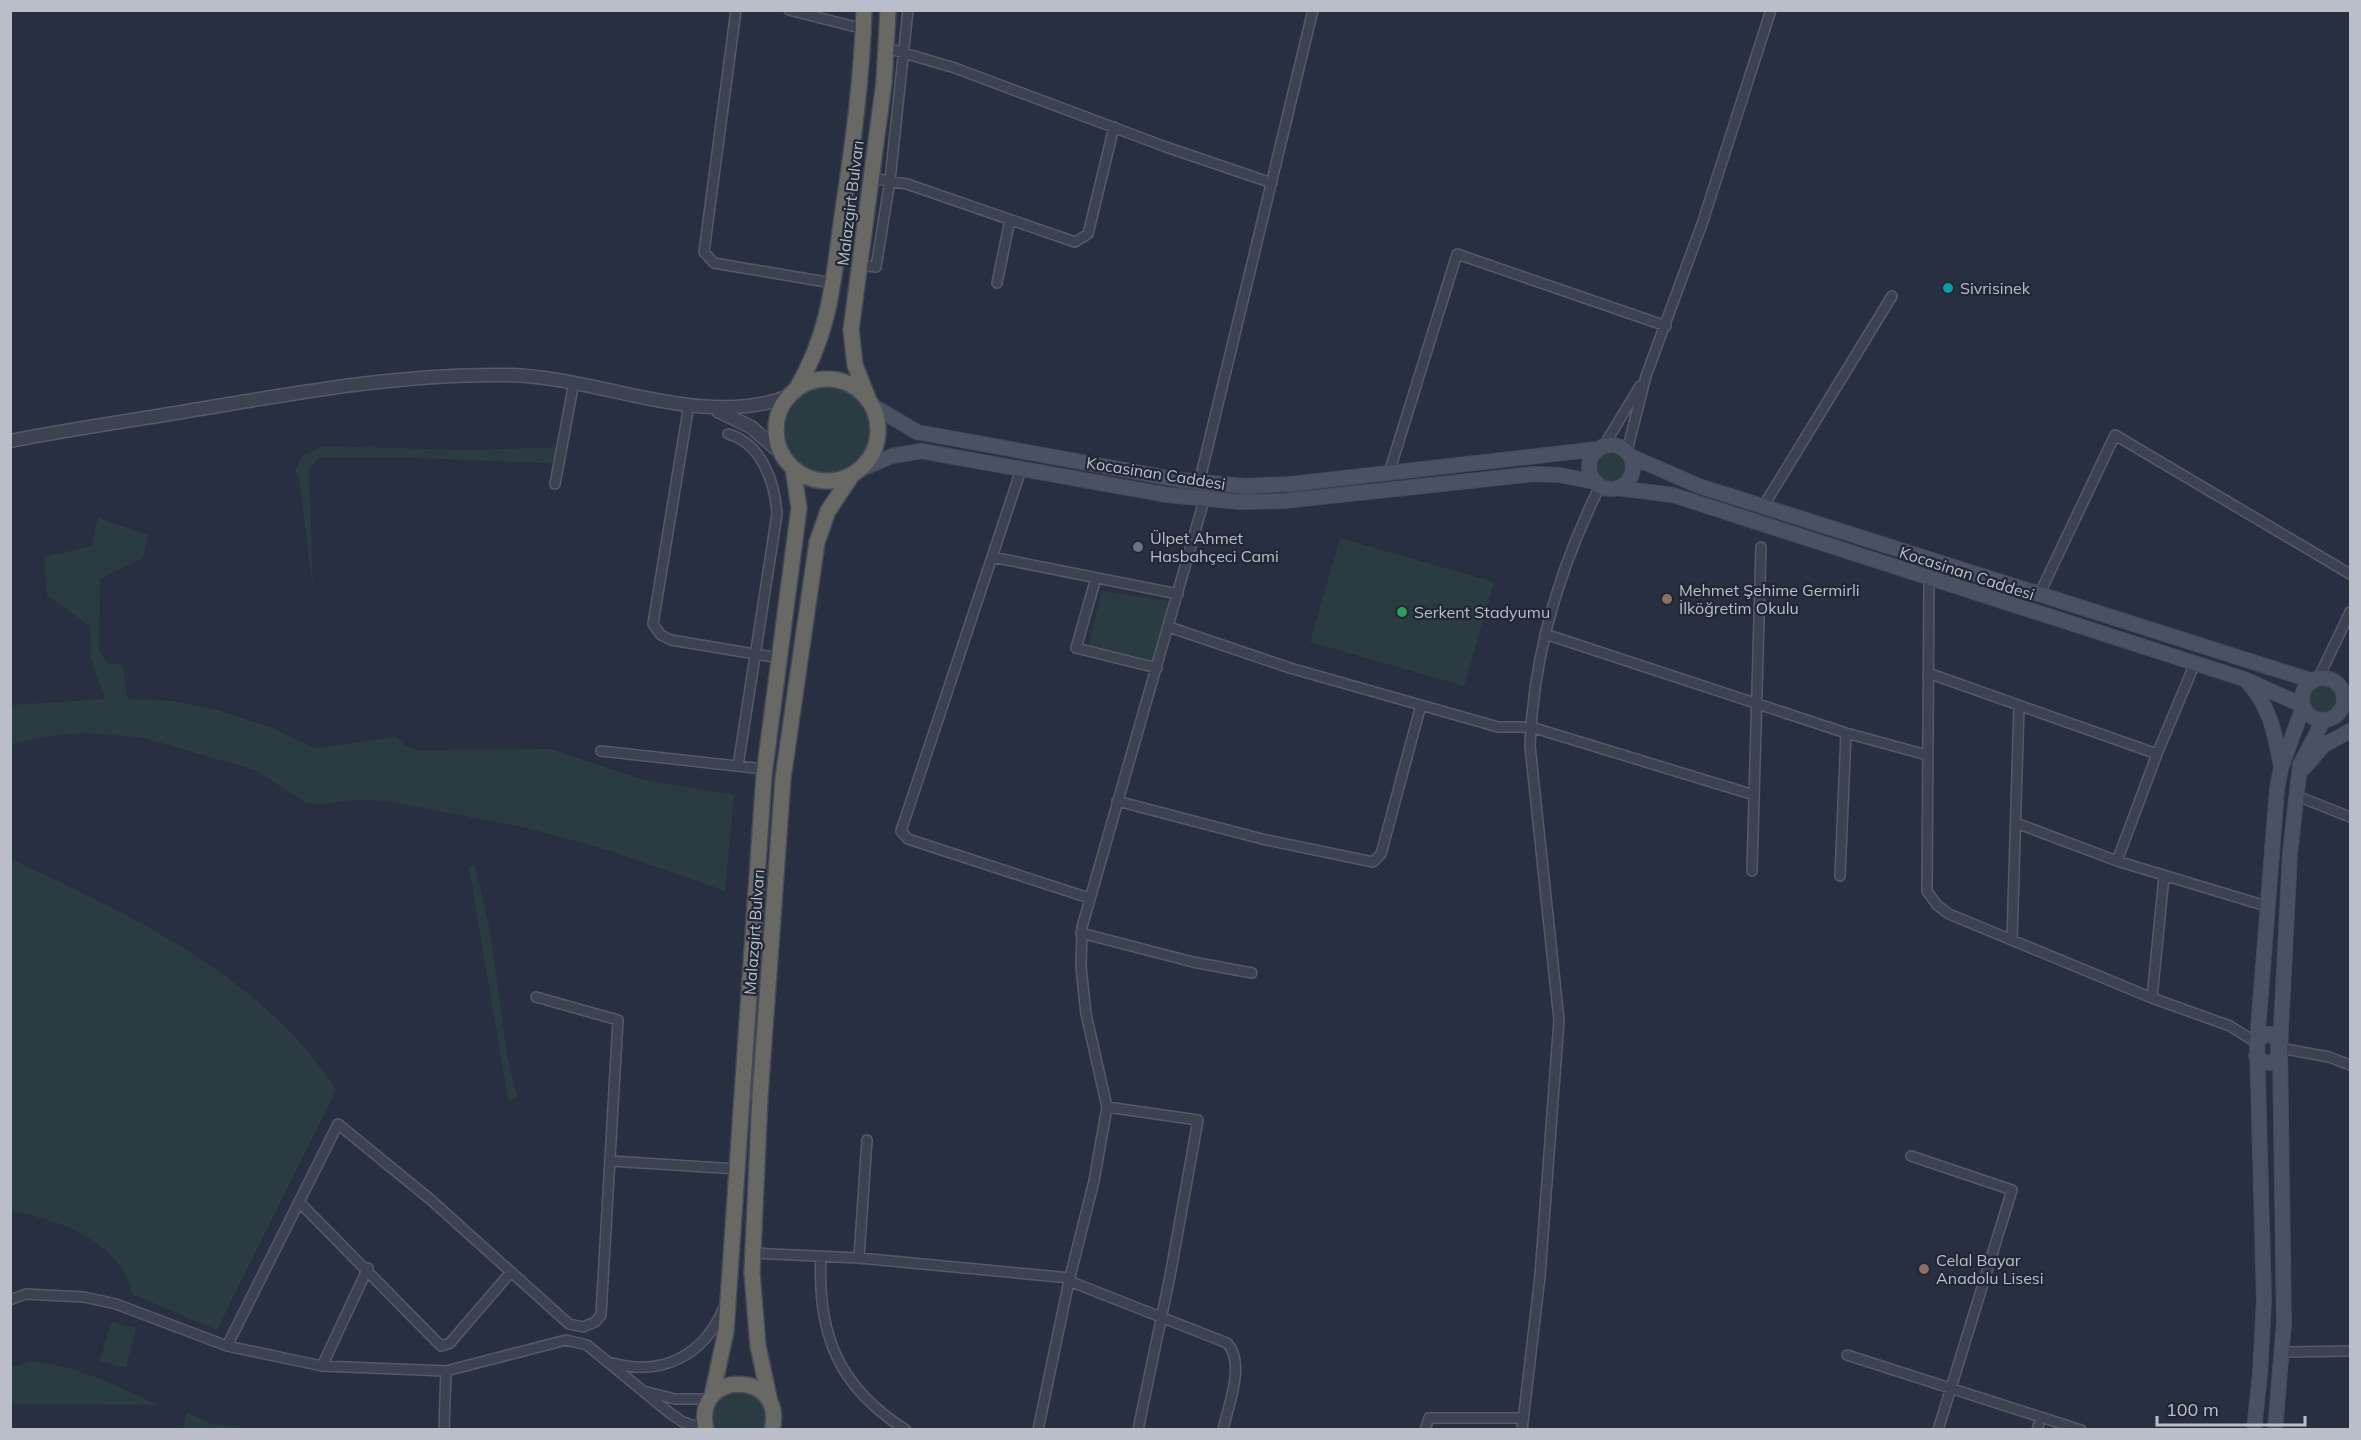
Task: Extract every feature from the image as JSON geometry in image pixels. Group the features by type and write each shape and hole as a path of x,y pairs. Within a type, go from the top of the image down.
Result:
{"highway":[{"name":"Malazgirt Bulvarı","path":"793,393 811,362 824,330 856,124 864,10"},
{"name":"Malazgirt Bulvarı","path":"870,402 858,376 852,342 887,48 888,10"},
{"path":"829,379 855,386 870,402 878,423 878,440 871,457 855,473 826,481 808,478 793,468 782,454 776,428 780,411 793,393 812,381 829,379"},
{"name":"Malazgirt Bulvarı","path":"706,1429 704,1414 711,1398 726,1331 765,769 799,508 793,468"},
{"name":"Malazgirt Bulvarı","path":"771,1405 755,1326 752,1253 760,1096 783,778 817,542 828,511 855,473"},
{"path":"711,1398 729,1385 742,1383 761,1391 785,1430"},
{"path":"771,1405 772,1430"}],"main road":[{"name":"Kocasinan Caddesi","path":"870,402 917,432 1199,483 1268,485 1601,448"},
{"path":"1617,446 1629,454 1632,472 1627,482 1617,488 1598,484 1590,467 1593,456 1601,448 1617,446"},
{"name":"Kocasinan Caddesi","path":"855,473 892,456 921,451 1204,500 1284,501 1534,474 1565,476 1598,484"},
{"name":"Kocasinan Caddesi","path":"1629,454 1680,479 2039,596 2315,680"},
{"name":"Kocasinan Caddesi","path":"1617,488 1673,495 2244,679 2303,706"},
{"path":"2244,679 2269,712 2275,731 2281,768"},
{"path":"2254,1430 2264,1300 2256,1049 2266,906 2281,768 2303,706 2302,693 2315,680 2329,679 2346,691 2344,700 2341,711 2325,721 2306,749 2299,778 2290,852 2280,1048 2283,1352 2276,1430"},
{"path":"2303,706 2312,718 2350,723"},
{"path":"2299,778 2318,750 2331,740 2350,731"},
{"path":"2270,1036 2277,1040 2280,1048 2278,1056 2271,1061 2263,1061 2256,1049 2262,1037 2270,1036"}],"street":[{"path":"736,10 704,252 714,262 832,283"},
{"path":"789,10 864,29"},
{"path":"861,265 876,267 890,180 908,10"},
{"path":"1199,483 1313,10"},
{"path":"1629,454 1646,376 1666,326 1771,10"},
{"path":"887,48 905,51 1272,183"},
{"path":"872,178 890,180 1071,242 1083,240 1089,230 1114,127"},
{"path":"997,283 1010,220"},
{"path":"1389,473 1457,254 1666,326"},
{"path":"1764,505 1892,296"},
{"path":"10,441 253,399 401,381 509,375 574,382 711,408 754,407 793,393"},
{"path":"1601,448 1646,376"},
{"path":"555,484 574,382"},
{"path":"689,404 653,624 661,635 671,640 779,658"},
{"path":"711,408 751,427 782,454"},
{"path":"728,434 738,436 759,457 769,476 776,503 776,525 738,766"},
{"path":"2039,596 2115,435 2350,574"},
{"path":"1022,467 902,833 908,839 1089,898"},
{"path":"1522,1430 1540,1276 1559,1020 1530,746 1531,727 1545,634 1568,558 1598,484"},
{"path":"1038,1430 1069,1279 1097,1170 1107,1107 1086,1014 1080,967 1081,933 1089,898 1204,500"},
{"path":"1752,871 1761,547"},
{"path":"992,557 1178,594"},
{"path":"1096,578 1076,648 1157,668"},
{"path":"1929,579 1927,891 1937,905 1948,914 2152,998 2230,1026 2256,1049"},
{"path":"2315,680 2350,612"},
{"path":"1169,627 1290,668 1498,727 1531,727 1754,795"},
{"path":"1545,634 1846,733 1927,755"},
{"path":"2117,861 2157,754 2195,663"},
{"path":"1929,673 2157,754"},
{"path":"1118,801 1262,839 1373,862 1381,854 1421,705"},
{"path":"2012,940 2019,706"},
{"path":"1840,876 1846,733"},
{"path":"601,751 765,769"},
{"path":"2297,796 2350,818"},
{"path":"2016,823 2117,861 2266,906"},
{"path":"2152,998 2164,876"},
{"path":"1081,933 1193,962 1252,973"},
{"path":"227,1346 338,1124 430,1200 565,1321 583,1327 595,1322 601,1315 618,1020 536,997"},
{"path":"2280,1048 2329,1057 2350,1065"},
{"path":"1107,1107 1198,1120 1138,1430"},
{"path":"859,1258 867,1140"},
{"path":"1911,1156 2012,1190 1938,1430"},
{"path":"610,1161 737,1169"},
{"path":"299,1202 444,1346 450,1343 511,1272"},
{"path":"752,1253 859,1258 1069,1279 1224,1340 1233,1350 1236,1366 1223,1430"},
{"path":"821,1256 821,1304 840,1366 865,1398 906,1430"},
{"path":"322,1365 368,1269"},
{"path":"10,1300 26,1294 84,1297 116,1304 227,1346 322,1365 446,1371 566,1340 587,1345 683,1422 706,1429"},
{"path":"608,1362 649,1368 665,1366 682,1358 709,1335 721,1315 729,1294"},
{"path":"579,1343 583,1327"},
{"path":"2283,1352 2350,1351"},
{"path":"1847,1355 2081,1430"},
{"path":"444,1430 446,1371"},
{"path":"642,1390 675,1399 711,1398"},
{"path":"2037,1430 2041,1417"},
{"path":"1425,1430 1430,1418 1524,1418"}],"shaded area":[{"path":"827,387 843,391 857,400 866,414 870,430 866,446 857,460 843,469 827,473 811,469 797,460 788,446 784,430 788,414 797,400 811,391"},
{"path":"324,446 469,450 566,447 566,464 413,458 320,458 313,463 309,471 313,591 299,477 295,471 303,455"},
{"path":"1611,450 1623,455 1628,467 1623,479 1611,484 1599,479 1594,467 1599,455"},
{"path":"98,518 148,535 143,558 100,579 99,651 108,663 122,665 128,699 174,701 214,709 275,729 315,748 396,737 405,746 418,750 550,749 644,780 734,795 725,891 611,851 527,828 387,801 306,803 255,770 144,738 87,733 49,736 11,744 11,705 105,699 91,658 90,626 47,595 44,557 92,546"},
{"name":"Serkent Stadyumu","path":"1340,538 1494,582 1464,686 1310,642"},
{"path":"1102,591 1169,601 1152,661 1088,646"},
{"path":"2323,683 2334,688 2339,699 2334,710 2323,715 2312,710 2307,699 2312,688"},
{"path":"11,859 146,926 190,952 232,981 271,1013 306,1049 336,1090 217,1330 132,1294 126,1276 115,1260 102,1247 85,1236 48,1220 11,1211"},
{"path":"472,865 475,866 490,931 507,1055 517,1096 511,1101 508,1099 469,868"},
{"path":"111,1322 136,1328 126,1368 100,1361"},
{"path":"33,1361 82,1372 158,1405 11,1404 11,1367"},
{"path":"736,1391 751,1395 761,1403 766,1414 764,1429 714,1430 713,1416 716,1405 724,1397"},
{"path":"187,1412 211,1424 251,1429 183,1429"}],"place":[{"name":"Sivrisinek","path":"1948,288"},
{"name":"Ülpet Ahmet Hasbahçeci Cami","path":"1138,547"},
{"name":"Mehmet Şehime Germirli İlköğretim Okulu","path":"1667,599"},
{"name":"Serkent Stadyumu","path":"1402,612"},
{"name":"Celal Bayar Anadolu Lisesi","path":"1924,1269"}]}
